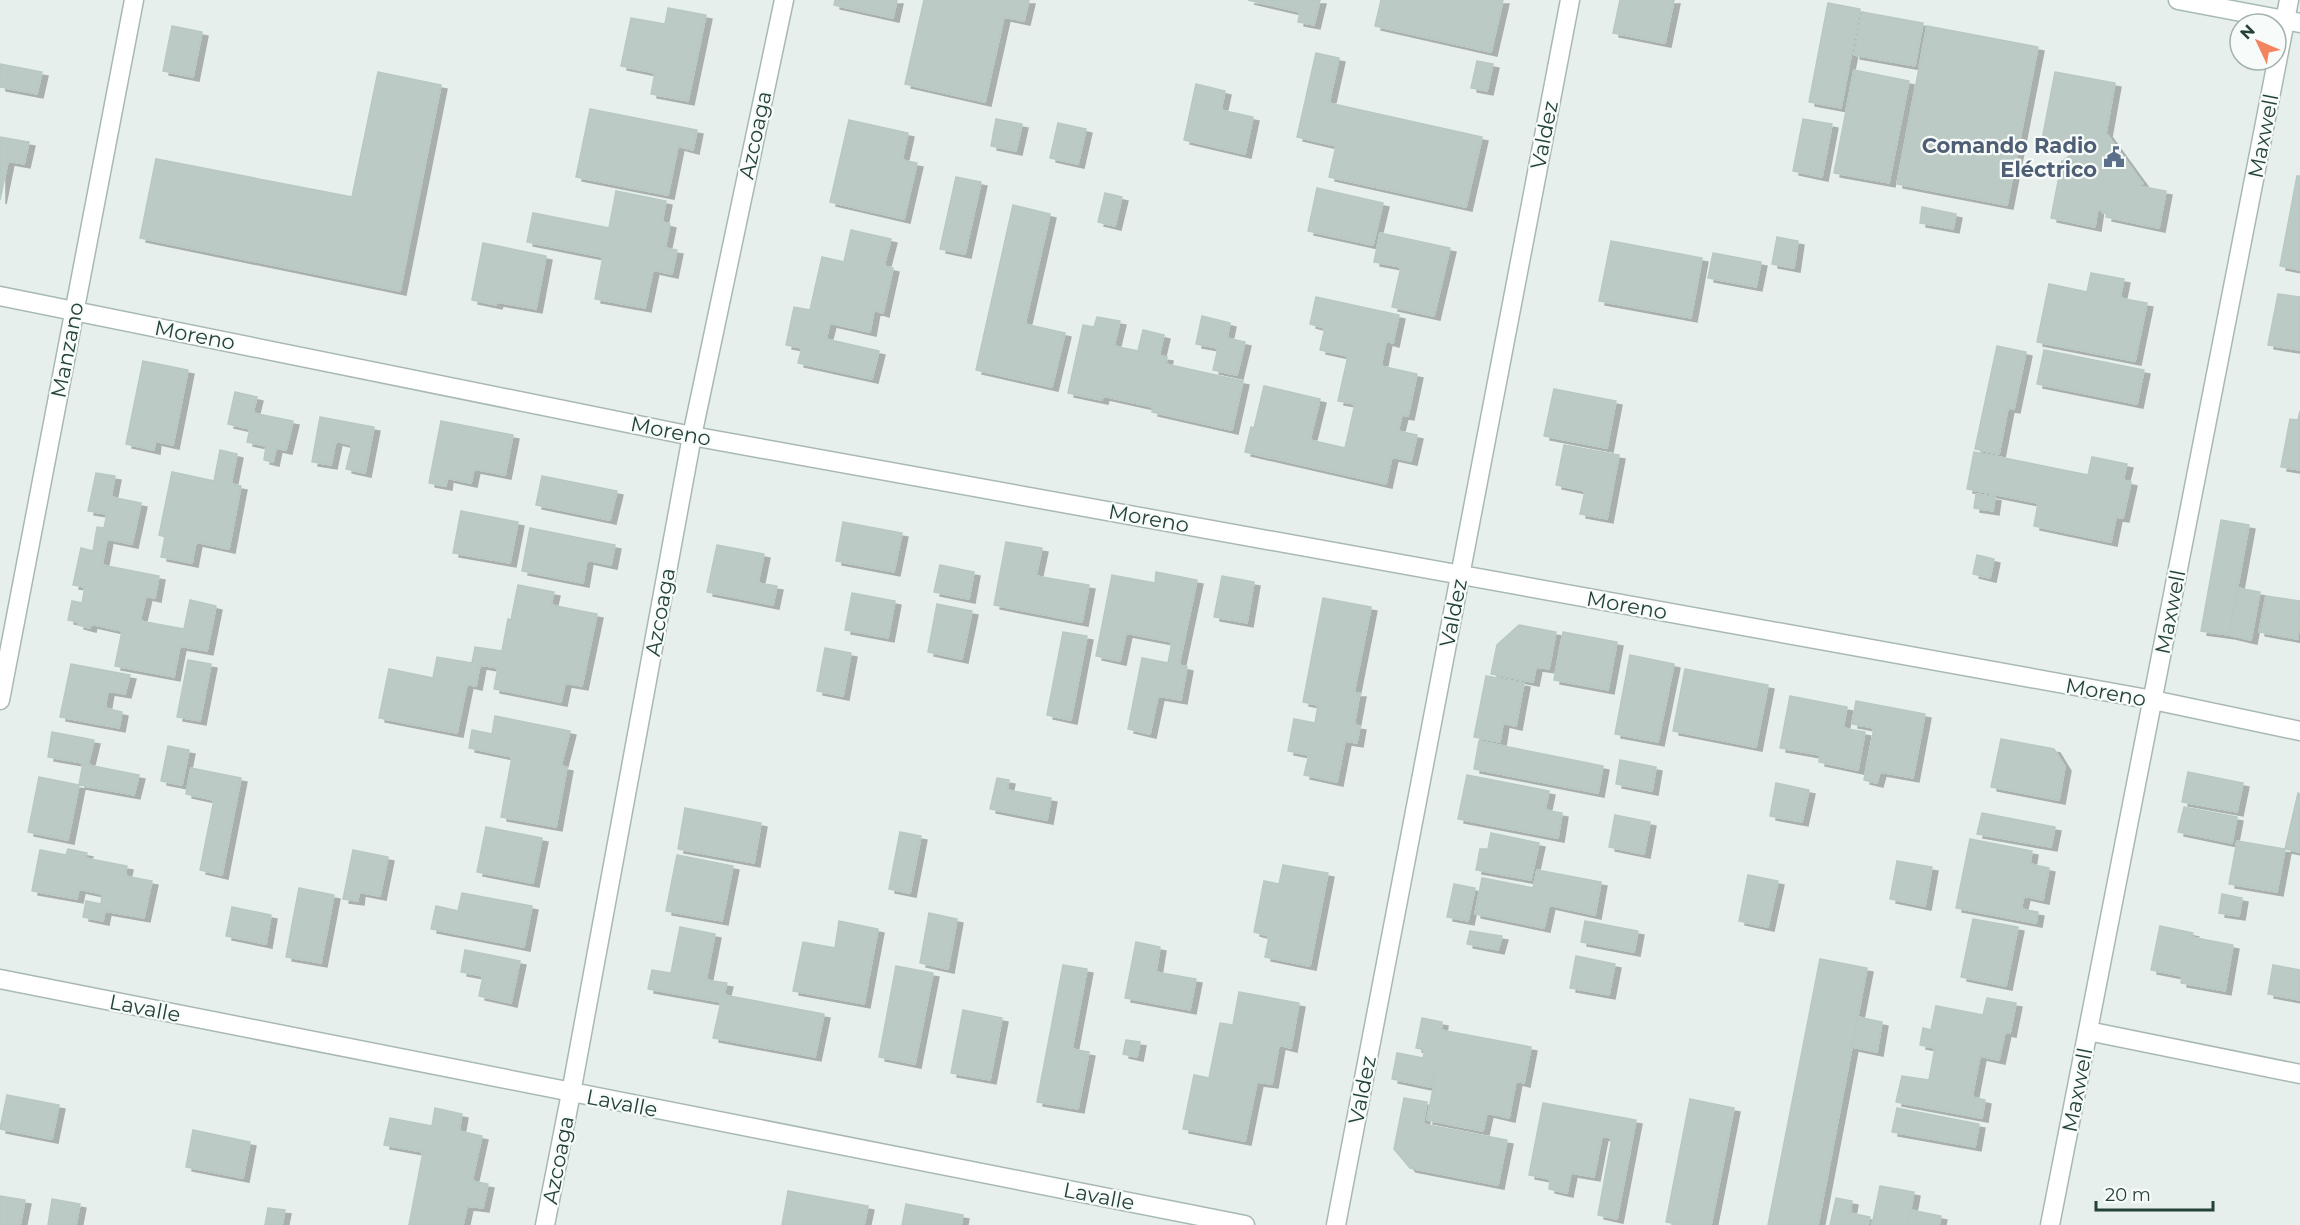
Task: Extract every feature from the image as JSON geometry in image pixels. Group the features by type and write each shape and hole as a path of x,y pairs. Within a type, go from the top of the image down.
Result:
{"street":[{"name":"Manzano","path":"0,700 134,0"},
{"name":"Azcoaga","path":"544,1225 571,1093 692,436 784,0"},
{"name":"Valdez","path":"1336,1225 1570,0"},
{"path":"2178,0 2293,22"},
{"name":"Maxwell","path":"2050,1225 2152,700 2293,22 2289,0"},
{"name":"Moreno","path":"0,296 692,436 2152,700 2300,731"},
{"name":"Lavalle","path":"0,979 1245,1225"},
{"path":"2088,1031 2300,1074"}],"building":[{"path":"835,0 897,0 893,18 834,5"},
{"path":"924,0 1029,0 1024,21 1004,17 985,102 905,84"},
{"path":"1248,0 1320,0 1314,25 1298,22 1300,12"},
{"path":"1381,0 1503,0 1491,52 1375,26"},
{"path":"1620,0 1674,0 1665,43 1613,33"},
{"path":"1828,3 1860,9 1841,108 1809,102"},
{"path":"668,8 706,15 688,101 651,94 655,73 621,66 631,18 665,24"},
{"path":"1862,12 1923,23 1915,66 1854,55"},
{"path":"172,26 202,32 193,77 163,71"},
{"path":"1927,26 2038,47 2007,205 1897,184"},
{"path":"1316,53 1339,58 1329,103 1482,137 1466,207 1329,177 1336,146 1297,137"},
{"path":"1477,61 1493,64 1487,91 1471,88"},
{"path":"0,64 42,72 37,94 0,87"},
{"path":"1854,70 1909,81 1889,183 1834,173"},
{"path":"378,72 441,85 400,291 140,238 156,159 352,197"},
{"path":"2055,72 2115,83 2106,133 2143,184 2138,186 2166,191 2159,228 2106,217 2108,209 2103,213 2098,207 2095,227 2051,218 2062,161 2066,162 2064,160 2075,151 2041,145"},
{"path":"1196,84 1225,91 1221,110 1253,117 1245,154 1184,140"},
{"path":"590,109 697,130 693,150 678,146 668,195 576,177"},
{"path":"996,119 1022,124 1016,151 991,146"},
{"path":"1803,119 1832,124 1822,177 1793,171"},
{"path":"849,120 908,133 902,160 917,163 904,219 830,202"},
{"path":"1058,123 1086,129 1078,164 1050,158"},
{"path":"0,137 29,142 24,164 8,161 0,200"},
{"path":"2297,176 2300,176 2300,270 2280,266"},
{"path":"956,177 981,182 965,254 940,249"},
{"path":"1317,188 1383,203 1373,245 1308,231"},
{"path":"616,191 666,201 662,222 670,224 665,248 677,250 672,274 653,270 645,308 595,299 603,257 527,242 533,213 609,228"},
{"path":"1105,193 1122,197 1115,226 1098,222"},
{"path":"1013,205 1050,214 1025,324 1065,333 1052,387 976,370"},
{"path":"1922,207 1956,214 1953,229 1920,223"},
{"path":"851,230 891,239 884,266 893,268 883,313 874,310 870,332 830,323 826,339 879,351 872,379 798,363 802,348 786,345 794,307 810,310 822,257 844,262"},
{"path":"1380,233 1450,248 1434,316 1392,307 1401,267 1374,262"},
{"path":"1777,237 1798,241 1794,268 1772,264"},
{"path":"1611,241 1702,258 1691,318 1599,301"},
{"path":"483,243 546,256 536,309 472,300"},
{"path":"1713,253 1761,262 1756,287 1708,278"},
{"path":"2091,273 2124,279 2120,298 2147,303 2135,361 2037,342 2049,284 2087,292"},
{"path":"2278,294 2300,297 2300,350 2268,345"},
{"path":"1316,297 1399,315 1393,343 1386,341 1381,366 1417,374 1408,416 1402,415 1398,431 1417,435 1411,461 1392,457 1386,484 1245,452 1251,427 1254,428 1264,386 1320,399 1310,440 1345,448 1355,404 1338,401 1348,356 1320,350 1325,328 1310,324"},
{"path":"1202,316 1230,323 1227,338 1245,342 1237,375 1213,370 1218,348 1196,344"},
{"path":"1097,317 1120,321 1114,346 1138,351 1143,330 1164,335 1159,356 1167,357 1166,364 1243,381 1232,430 1152,412 1153,407 1103,396 1102,400 1068,393 1083,325 1094,327"},
{"path":"1997,346 2026,352 2014,409 2008,408 1999,454 1975,449"},
{"path":"2044,350 2144,370 2137,404 2037,384"},
{"path":"143,361 188,370 173,445 155,441 154,450 126,444"},
{"path":"1554,389 1616,401 1607,448 1544,436"},
{"path":"235,392 257,397 253,413 293,421 286,450 276,448 273,462 264,460 266,446 247,442 250,429 228,424"},
{"path":"2300,411 2300,470 2281,467 2290,419 2298,420"},
{"path":"320,417 374,427 365,473 346,469 352,445 336,441 331,465 312,462"},
{"path":"441,421 513,435 505,475 474,469 471,483 447,478 446,486 429,483"},
{"path":"1564,445 1619,455 1607,519 1580,514 1585,491 1556,485"},
{"path":"220,450 237,454 231,484 241,486 229,549 196,542 192,563 161,557 165,537 159,535 172,472 214,481"},
{"path":"1974,452 2088,475 2092,457 2127,464 2123,480 2131,482 2123,518 2116,517 2111,542 2034,526 2038,503 1967,489"},
{"path":"96,473 115,476 111,497 141,503 132,544 107,539 102,565 159,576 155,598 146,596 140,621 184,629 190,600 216,606 207,651 180,646 174,677 115,666 122,631 91,624 90,628 68,620 72,601 82,603 85,587 73,585 81,548 93,551 97,527 104,528 107,514 88,511"},
{"path":"542,476 617,491 610,520 536,505"},
{"path":"1976,494 1995,497 1993,511 1974,508"},
{"path":"461,511 518,522 510,563 453,553"},
{"path":"2221,520 2249,525 2229,635 2201,631"},
{"path":"843,522 902,533 894,572 836,561"},
{"path":"530,528 615,545 611,565 587,560 583,583 522,571"},
{"path":"1006,542 1042,548 1036,576 1089,585 1082,622 994,605"},
{"path":"717,545 764,554 758,583 777,586 773,605 707,592"},
{"path":"1977,555 1994,559 1990,578 1973,574"},
{"path":"940,565 974,572 969,599 934,592"},
{"path":"1156,572 1197,580 1179,665 1187,667 1181,700 1158,696 1150,734 1128,729 1142,658 1168,663 1172,642 1126,633 1120,661 1096,656 1112,575 1155,583"},
{"path":"1222,576 1254,582 1247,623 1214,617"},
{"path":"518,585 554,592 551,605 597,614 582,686 565,683 561,702 494,689 498,668 480,665 476,686 467,684 457,733 379,718 389,669 433,678 437,657 472,663 475,647 502,651"},
{"path":"2238,588 2260,592 2251,640 2229,635"},
{"path":"852,593 895,601 888,638 845,630"},
{"path":"2266,596 2300,601 2298,639 2259,632"},
{"path":"1323,598 1371,607 1354,693 1360,693 1354,725 1360,726 1357,743 1345,741 1337,782 1304,775 1309,755 1288,751 1294,719 1315,723 1318,705 1303,702"},
{"path":"937,604 972,611 962,659 928,652"},
{"path":"1519,625 1556,632 1549,669 1536,667 1533,682 1491,674 1497,645"},
{"path":"1063,632 1087,636 1071,720 1047,715"},
{"path":"1563,632 1617,642 1608,690 1554,680"},
{"path":"825,648 851,653 843,696 817,691"},
{"path":"1630,655 1674,664 1658,742 1615,734"},
{"path":"188,660 211,664 200,721 177,717"},
{"path":"71,664 130,675 125,694 108,691 105,708 122,712 119,728 60,717"},
{"path":"1685,669 1768,685 1756,747 1673,731"},
{"path":"1486,676 1524,683 1516,726 1503,723 1500,742 1474,737"},
{"path":"1790,696 1847,707 1843,728 1865,732 1858,770 1819,762 1820,755 1780,748"},
{"path":"1856,701 1925,714 1913,778 1880,772 1877,783 1864,780 1874,728 1852,724"},
{"path":"495,716 570,731 561,766 567,767 556,827 501,817 512,757 469,748 472,730 492,734"},
{"path":"52,732 94,740 88,765 139,775 134,795 79,785 83,763 48,757"},
{"path":"2001,739 2054,749 2065,767 2059,800 1991,787"},
{"path":"1479,741 1603,766 1598,793 1474,769"},
{"path":"168,746 189,750 182,785 161,781"},
{"path":"1620,760 1656,767 1652,791 1616,784"},
{"path":"191,768 241,778 222,875 200,870 214,800 186,794"},
{"path":"2188,772 2243,783 2237,812 2182,802"},
{"path":"1467,775 1549,791 1545,810 1562,813 1558,838 1458,819"},
{"path":"39,777 79,785 68,840 28,832"},
{"path":"997,778 1009,780 1007,790 1051,798 1047,820 990,809"},
{"path":"1776,783 1809,790 1802,822 1770,816"},
{"path":"2298,793 2300,794 2300,852 2285,849"},
{"path":"2184,807 2237,817 2232,843 2178,832"},
{"path":"685,808 761,823 754,863 678,849"},
{"path":"1982,813 2055,827 2051,847 1977,834"},
{"path":"1615,815 1650,822 1644,854 1609,847"},
{"path":"486,827 542,838 533,883 477,872"},
{"path":"900,832 921,836 910,893 889,889"},
{"path":"1491,833 1539,843 1531,880 1476,870 1480,849 1488,849"},
{"path":"1970,839 2032,851 2030,864 2049,868 2043,900 2024,896 2021,909 2038,912 2036,923 1956,908"},
{"path":"2237,841 2285,849 2277,892 2229,884"},
{"path":"68,849 87,853 85,858 127,866 125,876 152,881 144,918 105,911 103,921 83,917 86,901 101,904 102,894 79,889 77,899 32,891 40,850 66,855"},
{"path":"353,850 388,857 380,896 359,892 358,901 343,899"},
{"path":"677,855 733,866 722,921 666,911"},
{"path":"1897,861 1932,867 1925,906 1890,899"},
{"path":"1283,865 1328,873 1310,966 1265,957 1269,936 1254,932 1264,881 1279,884"},
{"path":"1537,870 1601,882 1595,915 1549,905 1544,928 1475,914 1482,878 1533,888"},
{"path":"1748,875 1778,881 1768,927 1739,921"},
{"path":"1454,884 1475,888 1468,921 1447,917"},
{"path":"299,888 334,895 321,963 286,957"},
{"path":"462,893 532,906 524,947 431,929 436,906 458,911"},
{"path":"2222,894 2242,898 2239,916 2219,913"},
{"path":"232,907 271,915 266,944 226,936"},
{"path":"929,913 957,919 948,969 920,963"},
{"path":"1973,919 2018,927 2006,986 1961,977"},
{"path":"839,921 878,929 864,1004 793,991 803,942 835,948"},
{"path":"1585,921 1638,931 1634,952 1581,942"},
{"path":"2160,926 2193,933 2191,937 2233,945 2225,991 2181,983 2182,976 2151,970"},
{"path":"680,927 715,934 706,980 727,983 724,995 824,1014 815,1057 713,1038 721,1002 648,989 652,970 671,973"},
{"path":"1470,931 1502,936 1498,950 1467,944"},
{"path":"1136,942 1160,947 1156,972 1196,979 1190,1010 1125,998"},
{"path":"465,950 520,961 511,1003 479,996 483,976 461,972"},
{"path":"1576,956 1615,964 1609,995 1570,988"},
{"path":"1820,959 1867,968 1818,1225 1768,1225"},
{"path":"1063,965 1087,969 1072,1049 1089,1052 1078,1109 1037,1102"},
{"path":"2273,965 2300,970 2300,1000 2268,994"},
{"path":"896,966 933,973 915,1064 879,1057"},
{"path":"1239,992 1299,1003 1291,1048 1279,1045 1272,1084 1257,1082 1245,1141 1183,1129 1194,1075 1209,1078 1220,1023 1233,1025"},
{"path":"1987,998 2016,1003 2010,1033 2005,1032 1999,1060 1980,1056 1972,1097 1985,1100 1982,1118 1896,1102 1902,1076 1929,1080 1935,1048 1920,1045 1923,1028 1931,1030 1936,1006 1983,1015"},
{"path":"963,1010 1002,1018 990,1080 951,1073"},
{"path":"1858,1017 1882,1022 1877,1052 1852,1047"},
{"path":"1422,1018 1442,1022 1441,1030 1531,1047 1524,1083 1516,1081 1509,1118 1487,1113 1483,1131 1427,1120 1436,1073 1434,1073 1431,1087 1392,1079 1397,1053 1423,1058 1425,1050 1416,1048"},
{"path":"1126,1040 1140,1042 1137,1057 1123,1054"},
{"path":"7,1095 59,1105 52,1139 0,1129"},
{"path":"1404,1098 1427,1102 1423,1124 1507,1140 1498,1185 1410,1168 1394,1149"},
{"path":"1690,1099 1734,1108 1711,1225 1681,1225 1666,1222"},
{"path":"1543,1103 1636,1120 1617,1219 1598,1215 1612,1138 1602,1136 1594,1177 1571,1173 1567,1193 1549,1189 1550,1179 1529,1175"},
{"path":"435,1108 462,1114 459,1131 482,1136 472,1181 488,1184 483,1208 467,1206 463,1225 409,1225 423,1152 384,1145 390,1118 432,1126"},
{"path":"1897,1108 1979,1124 1975,1147 1892,1132"},
{"path":"193,1130 250,1142 243,1178 186,1167"},
{"path":"1880,1186 1914,1192 1908,1225 1872,1225"},
{"path":"788,1191 868,1206 864,1225 782,1225"},
{"path":"0,1196 25,1200 20,1225 0,1225"},
{"path":"1836,1198 1852,1201 1850,1213 1870,1217 1868,1225 1830,1225"},
{"path":"52,1199 80,1204 76,1225 48,1225"},
{"path":"906,1204 963,1215 961,1225 902,1225"},
{"path":"268,1208 285,1210 282,1225 265,1225"},
{"path":"1911,1210 1941,1216 1939,1225 1908,1225"}],"place":[{"name":"Comando Radio Eléctrico","path":"2114,157"}]}
